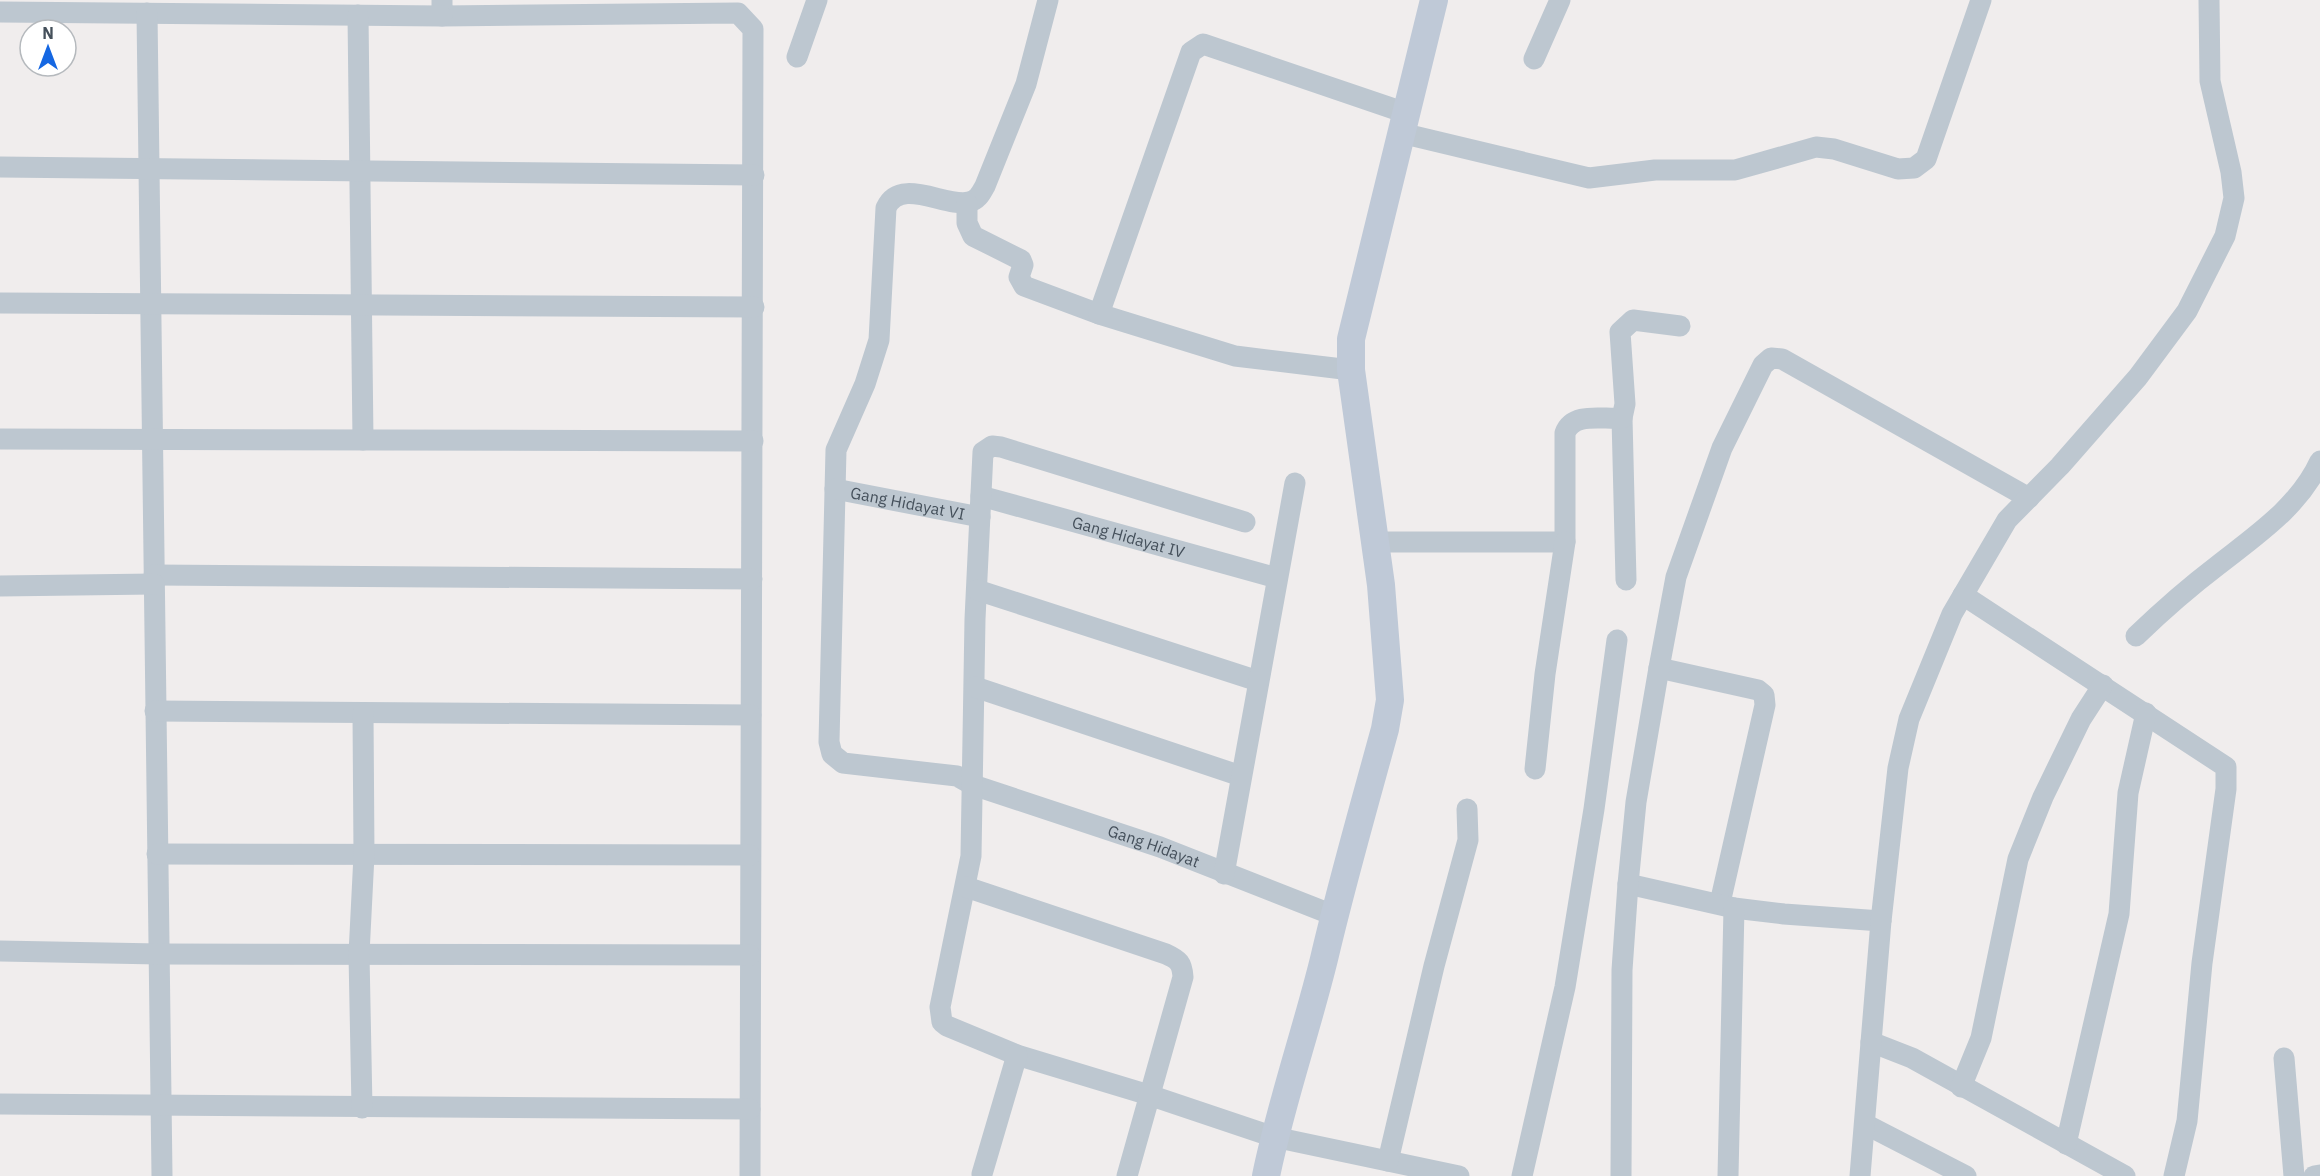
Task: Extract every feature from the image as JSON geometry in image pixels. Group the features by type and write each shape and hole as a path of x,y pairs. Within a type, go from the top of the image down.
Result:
{"street":[{"path":"797,57 817,0"},
{"path":"835,489 837,450 865,384 879,340 886,208 889,201 909,194 968,203 977,199 986,186 1026,84 1048,0"},
{"path":"1266,1176 1274,1137 1324,959 1333,915 1385,729 1390,700 1375,542 1351,370 1351,339 1434,0"},
{"path":"1534,59 1560,0"},
{"path":"1099,314 1191,52 1197,46 1203,44 1403,123 1589,178 1655,170 1735,170 1816,147 1834,148 1898,169 1914,168 1926,159 1981,0"},
{"path":"1860,1176 1881,921 1898,768 1909,719 1935,654 1963,595 2007,520 2138,377 2187,311 2225,236 2234,198 2231,172 2210,81 2210,0"},
{"path":"0,12 358,15 442,8 742,15 753,29 750,1176"},
{"path":"147,13 162,1176"},
{"path":"358,15 363,440"},
{"path":"0,167 754,176"},
{"path":"968,203 968,223 973,236 1021,260 1023,265 1019,277 1024,286 1099,314 1235,356 1351,370"},
{"path":"0,303 753,307"},
{"path":"1626,580 1622,418 1625,404 1620,332 1633,320 1680,326"},
{"path":"1621,1176 1622,970 1628,884 1636,802 1659,668 1676,577 1722,448 1768,360 1782,360 2029,498"},
{"path":"1535,769 1545,674 1565,542 1565,433 1568,426 1579,419 1622,418"},
{"path":"0,438 753,441"},
{"path":"1245,522 992,446 982,455 971,856 940,1006 942,1022 946,1026 1017,1055 1149,1095 1274,1137 1382,1165 1459,1176"},
{"path":"2136,636 2167,606 2263,531 2311,482 2320,461"},
{"path":"1224,874 1295,483"},
{"name":"Gang Hidayat VI","path":"835,489 980,506"},
{"name":"Gang Hidayat","path":"835,489 829,742 832,754 843,763 957,777 973,785 1160,847 1333,915"},
{"name":"Gang Hidayat IV","path":"980,506 1277,578"},
{"path":"1375,542 1565,542"},
{"path":"0,586 154,580 752,579"},
{"path":"977,590 1258,681"},
{"path":"1963,595 2218,759 2226,767 2228,778 2202,963 2187,1121 2174,1176"},
{"path":"1522,1176 1565,987 1594,809 1617,640"},
{"path":"1659,668 1758,690 1764,695 1765,705 1727,905 1728,1176"},
{"path":"1961,1087 1981,1038 2018,859 2043,797 2081,719 2103,685"},
{"path":"975,687 1241,776"},
{"path":"155,711 751,715"},
{"path":"362,1108 359,954 364,855 363,712"},
{"path":"2066,1143 2119,914 2128,793 2146,712"},
{"path":"1382,1165 1468,840 1467,809"},
{"path":"157,854 750,855"},
{"path":"1628,884 1727,905 1785,914 1881,921"},
{"path":"966,887 1178,960 1182,967 1183,977 1128,1176"},
{"path":"0,951 159,954 750,955"},
{"path":"1871,1042 1912,1058 2125,1176"},
{"path":"982,1174 1017,1055"},
{"path":"2284,1058 2294,1176"},
{"path":"0,1104 161,1107 750,1109"},
{"path":"1864,1124 1966,1176"},
{"path":"2314,1176 2320,1175"}]}
